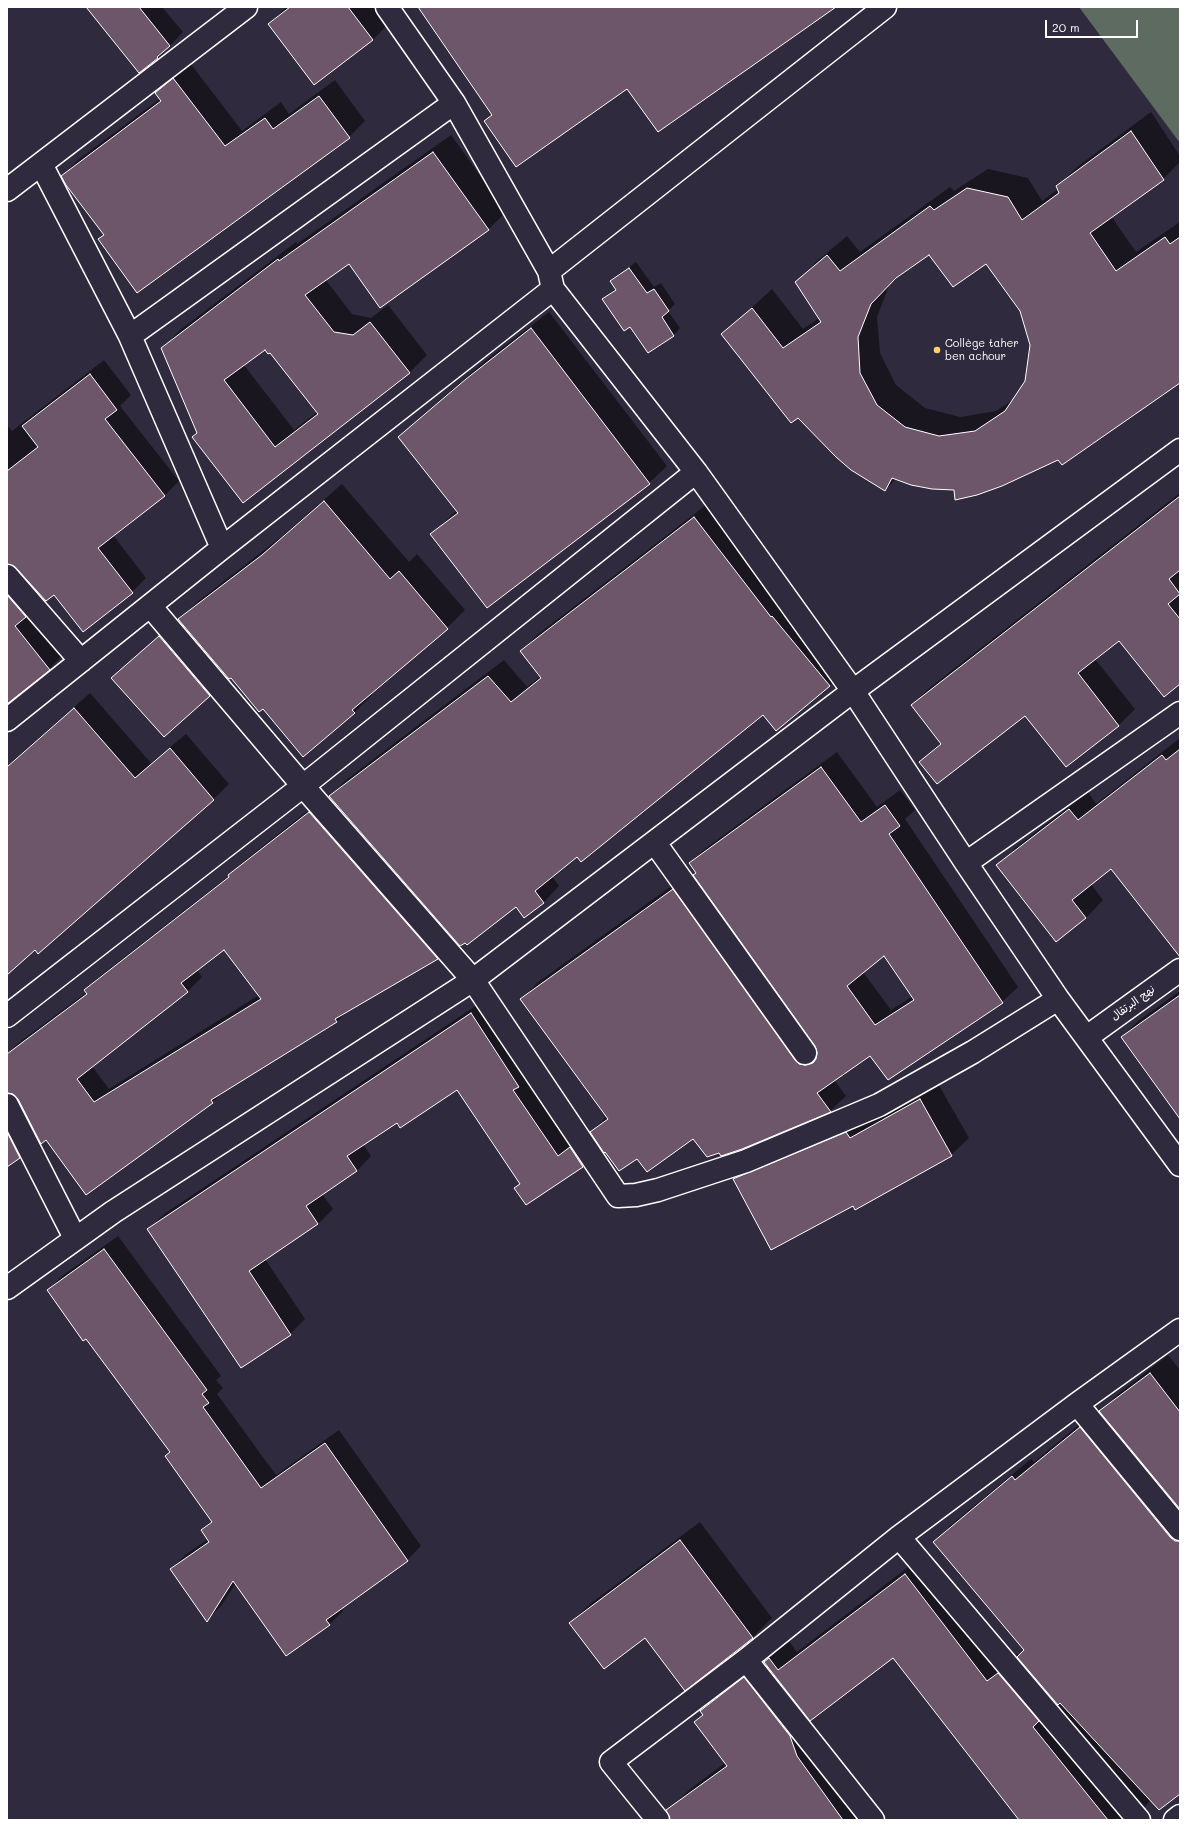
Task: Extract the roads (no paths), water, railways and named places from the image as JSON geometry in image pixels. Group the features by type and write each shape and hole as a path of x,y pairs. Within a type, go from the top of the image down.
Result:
{"street":[{"path":"7,190 246,7"},
{"path":"387,7 454,103 551,280 696,472 853,691 966,863 1058,999 1180,1165"},
{"path":"7,720 151,606 885,7"},
{"path":"130,336 454,103"},
{"path":"41,164 130,336 222,548"},
{"path":"7,1288 75,1238 473,980 853,691 1180,450"},
{"path":"7,1016 303,786 696,472"},
{"path":"7,576 81,661"},
{"path":"151,606 303,786 473,980 618,1196 636,1195 658,1190 746,1161 879,1105 972,1052 1058,999"},
{"path":"966,863 1180,714"},
{"path":"655,843 805,1053"},
{"name":"نهج البرتقال","path":"1087,1037 1180,970"},
{"path":"7,1105 75,1238"},
{"path":"658,1820 611,1762 746,1660 899,1537 1077,1404 1180,1330"},
{"path":"1077,1404 1180,1529"},
{"path":"899,1537 1139,1820"},
{"path":"746,1660 873,1820"},
{"path":"1175,1820 1180,1816"}],"place":[{"name":"Collège taher ben achour","path":"937,350"}]}
